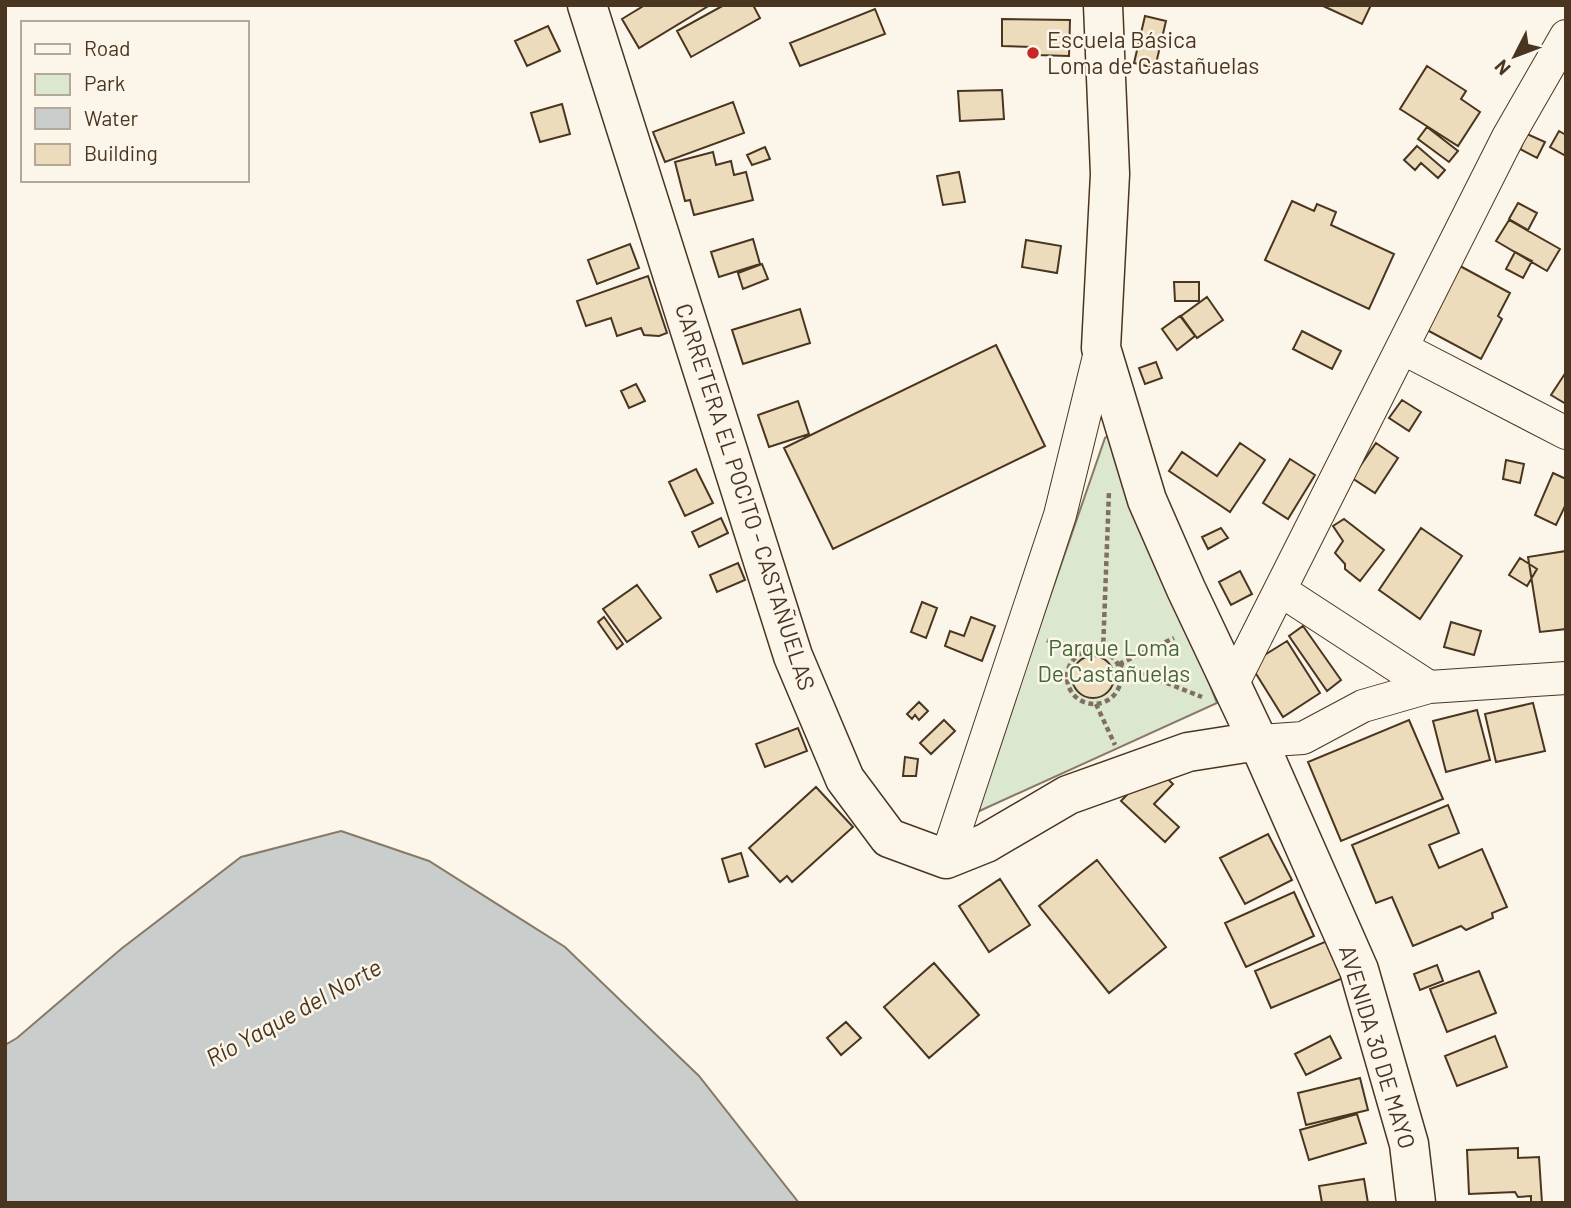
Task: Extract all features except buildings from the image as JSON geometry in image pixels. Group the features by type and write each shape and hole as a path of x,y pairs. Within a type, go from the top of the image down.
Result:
{"main road":[{"name":"CARRETERA EL POCITO - CASTAÑUELAS","path":"587,5 793,656 845,779 890,838 946,859"},
{"name":"AVENIDA 30 DE MAYO","path":"1103,5 1110,174 1101,348 1147,500 1186,589 1219,692 1258,741 1359,970 1409,1144 1416,1203"},
{"path":"946,859 986,843 1068,795 1188,752 1258,741"}],"street":[{"path":"1219,692 1280,590 1508,137 1563,45"},
{"path":"946,859 1060,514 1101,348"},
{"path":"1402,348 1566,433"},
{"path":"1280,590 1429,687"},
{"path":"1258,741 1303,738 1363,706 1429,687 1566,678"}],"path":[{"path":"1103,651 1109,488"},
{"path":"1037,636 1077,655"},
{"path":"1118,664 1178,637"},
{"path":"1118,664 1121,673 1118,690 1113,697 1096,705 1080,700 1068,687 1068,669 1077,655 1094,650 1103,651 1118,664 1219,692"},
{"path":"1096,705 1117,750"}],"green space":[{"name":"Parque Loma De Castañuelas","path":"1111,434 1217,703 975,813 1105,438"}],"water":[{"name":"Río Yaque del Norte","path":"341,831 429,861 565,947 699,1076 799,1203 5,1203 5,1045 17,1038 121,949 241,857"}],"place":[{"name":"Escuela Básica Loma de Castañuelas","path":"1033,53"}]}
